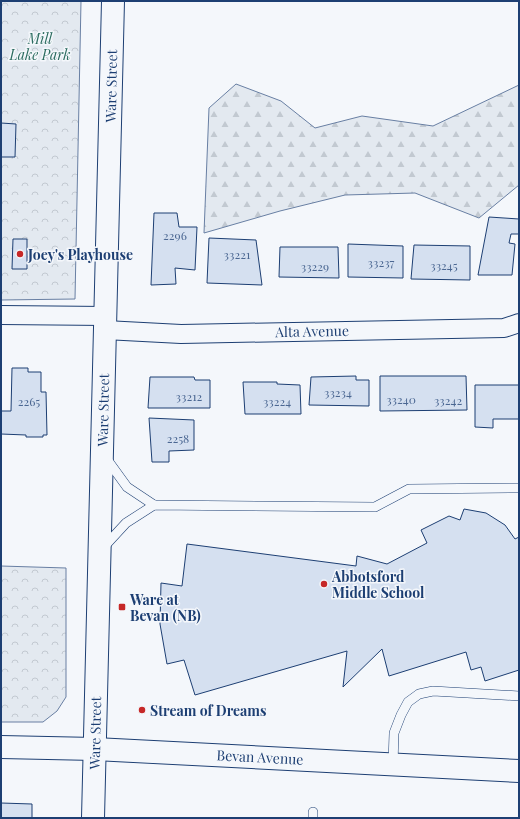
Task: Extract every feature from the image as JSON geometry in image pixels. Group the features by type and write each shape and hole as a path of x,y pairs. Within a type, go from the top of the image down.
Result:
{"main road":[{"name":"Ware Street","path":"93,818 112,1"},
{"name":"Bevan Avenue","path":"1,747 95,749 519,771"}],"street":[{"name":"Alta Avenue","path":"1,315 105,323 181,334 504,328 519,324"}],"lane":[{"path":"102,453 127,487 154,505 375,507 409,489 519,488"},
{"path":"100,552 126,523 154,505"},
{"path":"393,764 394,733 408,702 419,694 433,691 519,696"}],"green space":[{"name":"Mill Lake Park","path":"1,1 81,1 75,299 1,300"},
{"path":"236,84 281,101 315,128 362,116 433,126 519,85 519,185 479,218 415,193 345,195 280,211 204,233 209,108"},
{"path":"1,566 66,568 66,697 57,711 43,722 1,722"}],"building":[{"path":"1,123 16,124 15,157 1,157"},
{"path":"154,213 177,213 179,227 197,227 195,270 175,268 176,284 151,285"},
{"path":"489,217 519,219 519,234 511,234 509,243 515,244 512,275 478,275"},
{"path":"209,238 256,240 262,285 207,283"},
{"name":"Joey's Playhouse","path":"13,239 27,239 27,269 12,269"},
{"path":"348,244 403,246 403,278 348,277"},
{"path":"414,245 470,246 470,280 411,279"},
{"path":"280,247 338,247 339,278 279,277"},
{"path":"12,368 28,368 28,372 41,372 41,392 46,392 47,435 43,435 43,437 26,437 26,435 1,434 1,411 11,411"},
{"path":"356,376 356,380 369,380 369,406 309,405 311,377"},
{"path":"380,376 466,376 467,410 380,411"},
{"path":"150,377 194,377 195,380 210,380 210,408 148,408"},
{"path":"243,382 277,382 277,384 300,385 301,414 245,414"},
{"path":"475,385 519,385 519,419 493,419 493,428 475,427"},
{"path":"149,418 194,420 194,450 169,451 169,462 152,462"},
{"path":"464,509 486,513 505,525 515,539 519,537 519,670 485,681 481,667 471,670 466,652 389,676 382,649 343,687 347,651 195,695 184,660 167,664 160,624 161,583 182,586 187,544 356,566 357,556 387,564 427,543 421,530 449,516 460,520"},
{"path":"1,803 32,804 32,818 1,818"}],"place":[{"name":"Joey's Playhouse","path":"20,254"},
{"name":"Abbotsford Middle School","path":"324,584"},
{"name":"Ware at Bevan (NB)","path":"122,607"},
{"name":"Stream of Dreams","path":"142,710"}]}
